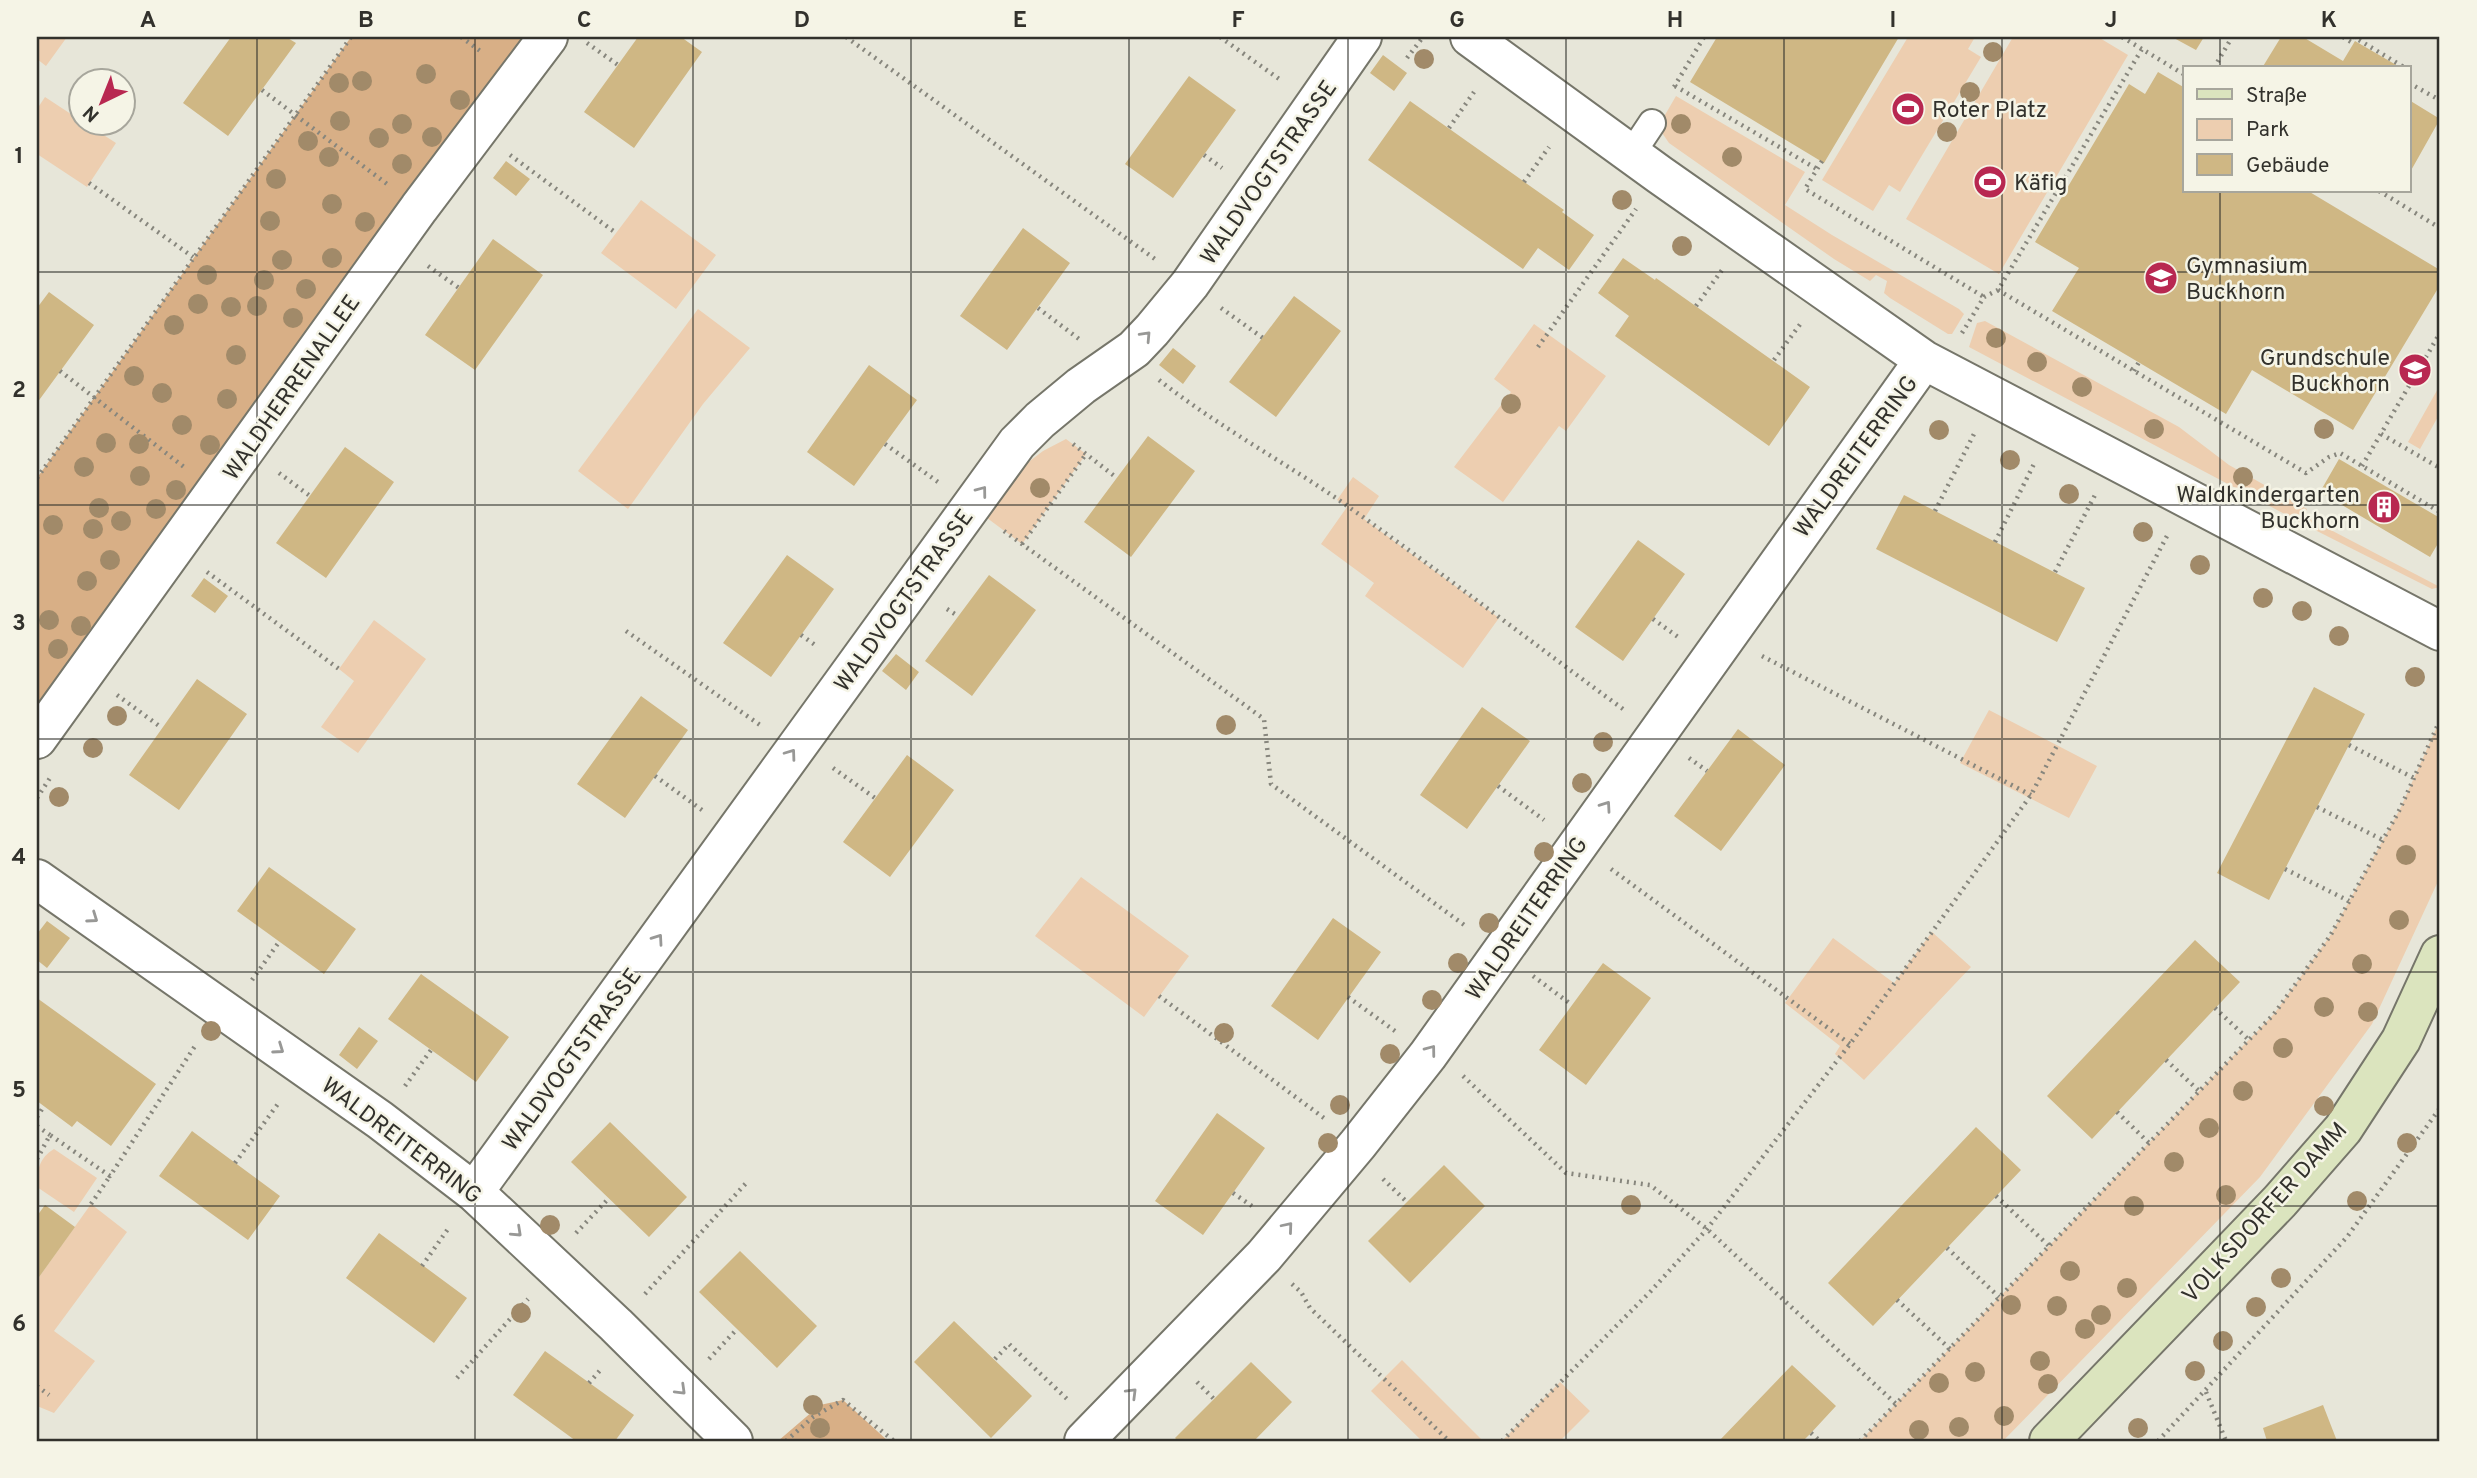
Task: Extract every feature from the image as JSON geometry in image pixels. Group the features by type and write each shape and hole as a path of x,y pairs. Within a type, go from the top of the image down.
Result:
{"main road":[{"name":"VOLKSDORFER DAMM","path":"2049,1441 2280,1200 2343,1129 2401,1040 2440,956"}],"street":[{"name":"WALDVOGTSTRASSE","path":"474,1192 1017,443 1081,386 1134,349 1190,284 1363,37"},
{"name":"WALDREITERRING","path":"1470,37 1642,138 1924,360 2440,631"},
{"name":"WALDHERRENALLEE","path":"37,739 419,208 566,39"},
{"name":"WALDREITERRING","path":"1091,1434 1264,1256 1428,1055 1924,360"},
{"name":"WALDREITERRING","path":"37,879 380,1120 474,1192 616,1325 733,1441"}],"path":[{"path":"37,478 351,37"},
{"path":"846,37 1190,284"},
{"path":"1220,37 1315,104"},
{"path":"1407,58 1423,37"},
{"path":"1642,138 1704,37"},
{"path":"2122,37 2183,74"},
{"path":"2215,66 2232,37"},
{"path":"2343,37 2351,42 2354,37 2403,66"},
{"path":"566,39 618,65"},
{"path":"1966,327 1984,297 1998,290 2142,50"},
{"path":"2410,84 2436,98 2440,94"},
{"path":"1675,86 1817,169"},
{"path":"1449,128 1478,88"},
{"path":"262,90 357,161"},
{"path":"1524,182 1553,142"},
{"path":"503,150 616,233"},
{"path":"1822,161 1805,189 1984,297"},
{"path":"2076,161 2081,164"},
{"path":"89,183 193,257"},
{"path":"2381,192 2440,228"},
{"path":"1538,347 1621,230"},
{"path":"420,260 458,288"},
{"path":"1696,306 1725,266"},
{"path":"1998,290 2306,473 2329,457 2340,453 2440,512"},
{"path":"1773,360 1802,321"},
{"path":"2362,466 2440,333"},
{"path":"2134,371 2139,362"},
{"path":"60,371 148,439"},
{"path":"1154,376 1229,431 1283,463 1364,519 1602,694"},
{"path":"1935,511 1976,430"},
{"path":"2381,434 2440,468"},
{"path":"1066,439 1117,478"},
{"path":"885,444 1264,719 1271,784 1502,953"},
{"path":"1022,544 1086,454"},
{"path":"1994,542 2035,462"},
{"path":"272,468 310,496"},
{"path":"2055,572 2096,494"},
{"path":"1502,1441 1651,1291 1707,1229 1850,1044 2031,795 2169,532"},
{"path":"201,567 339,668"},
{"path":"626,631 795,749 812,753 875,798"},
{"path":"1761,655 2031,795"},
{"path":"112,691 162,728"},
{"path":"1860,1441 2274,1014 2330,936 2383,840 2440,720"},
{"path":"2349,745 2414,778"},
{"path":"1498,786 1578,845"},
{"path":"2317,807 2383,840"},
{"path":"1609,868 1850,1044"},
{"path":"2285,869 2349,901"},
{"path":"1159,996 1305,1103"},
{"path":"1348,997 1428,1055 1451,1065 1566,1173 1650,1185 1707,1229 1896,1404"},
{"path":"2215,1008 2249,1040"},
{"path":"91,1204 203,1034"},
{"path":"2166,1060 2199,1091"},
{"path":"235,1163 286,1094"},
{"path":"37,1116 44,1106"},
{"path":"2158,1441 2347,1237 2440,1108"},
{"path":"2117,1112 2149,1143"},
{"path":"37,1126 110,1175"},
{"path":"37,1159 50,1135"},
{"path":"616,1325 748,1181"},
{"path":"1996,1196 2049,1245"},
{"path":"1947,1248 1999,1297"},
{"path":"1301,1292 1310,1308 1449,1441"},
{"path":"457,1378 530,1296"},
{"path":"1897,1300 1950,1349"},
{"path":"995,1359 1009,1344 1091,1434"},
{"path":"37,1386 49,1395"},
{"path":"2206,1392 2226,1441"},
{"path":"786,1441 813,1417 843,1400 894,1441"},
{"path":"1811,1433 1820,1441"}],"green space":[{"path":"37,37 67,37 46,66 37,59"},
{"name":"Roter Platz","path":"1908,37 1975,37 1968,49 1981,57 1900,192 1889,185 1873,211 1822,180"},
{"name":"Käfig","path":"2013,37 2098,37 2128,55 1999,274 1906,219"},
{"path":"1676,96 1805,172 1785,205 1959,309 1964,314 1952,334 1890,298 1884,293 1887,281 1876,275 1870,281 1834,259 1669,143 1658,127"},
{"path":"45,97 66,111 66,136 105,136 116,143 87,187 37,154 37,109"},
{"path":"641,200 716,255 676,309 601,253"},
{"path":"698,309 750,348 703,404 628,509 578,471"},
{"path":"1985,321 2179,427 2229,465 2307,509 2304,516 2440,587 2432,589 2311,528 1969,347 1977,323"},
{"path":"1534,324 1606,376 1566,431 1559,426 1503,502 1454,467 1511,392 1494,379"},
{"path":"2440,385 2440,413 2420,449 2408,442"},
{"path":"1066,439 1086,454 1022,544 983,515 1022,467 1043,451"},
{"path":"1353,477 1379,496 1364,519 1499,618 1463,668 1365,596 1374,583 1321,544 1347,507 1337,500"},
{"path":"374,620 426,659 358,753 321,727 354,681 339,669"},
{"path":"1989,710 2097,766 2069,818 1960,763"},
{"path":"2440,720 2440,877 2372,1024 2260,1177 2003,1441 1860,1441 2274,1014 2330,936 2400,809"},
{"path":"1081,877 1189,956 1144,1017 1035,936"},
{"path":"1932,932 1971,967 1864,1080 1835,1054 1840,1046 1785,1003 1833,938 1894,983"},
{"path":"54,1149 97,1178 74,1212 37,1187 40,1165 45,1156"},
{"path":"91,1204 127,1232 54,1331 95,1361 54,1413 37,1406 37,1280"},
{"path":"1402,1360 1483,1441 1422,1441 1371,1391"},
{"path":"1560,1382 1590,1411 1560,1441 1502,1441"}],"shaded area":[{"path":"351,37 529,37 37,709 37,478"},
{"path":"843,1400 888,1441 778,1441 820,1405"}],"building":[{"path":"231,37 286,37 296,43 228,136 183,103"},
{"path":"638,37 681,37 702,52 634,148 584,112"},
{"path":"1717,37 1899,37 1824,163 1690,82"},
{"path":"2172,37 2204,37 2196,50"},
{"path":"2281,37 2303,37 2343,61 2355,41 2398,66 2263,66"},
{"path":"1383,55 1407,73 1394,91 1370,73"},
{"path":"2158,72 2183,87 2183,192 2310,192 2440,270 2440,285 2353,430 2252,370 2226,414 2052,311 2079,268 2035,242 2129,84 2145,94"},
{"path":"1189,76 1236,110 1173,198 1125,164"},
{"path":"1410,101 1564,210 1562,212 1594,235 1569,270 1538,248 1523,269 1368,160"},
{"path":"2410,101 2440,119 2410,172"},
{"path":"506,161 530,179 516,196 493,178"},
{"path":"1023,228 1070,263 1007,350 960,316"},
{"path":"493,239 543,275 475,370 425,335"},
{"path":"1623,258 1655,280 1656,278 1810,387 1769,446 1615,336 1629,316 1598,293"},
{"path":"49,292 94,325 37,403 37,308"},
{"path":"1294,296 1341,331 1276,417 1229,382"},
{"path":"1173,348 1196,366 1183,384 1159,365"},
{"path":"869,365 917,400 854,486 807,452"},
{"path":"1148,436 1195,471 1131,557 1084,522"},
{"path":"345,447 394,482 326,578 276,543"},
{"name":"Waldkindergarten Buckhorn","path":"2339,459 2440,518 2440,540 2430,557 2320,492"},
{"path":"1904,495 2085,588 2057,642 1876,549"},
{"path":"1638,540 1685,574 1623,661 1575,627"},
{"path":"787,555 834,589 771,677 723,643"},
{"path":"989,575 1036,610 972,696 925,661"},
{"path":"204,578 228,596 215,613 191,596"},
{"path":"896,654 919,672 906,690 882,671"},
{"path":"197,679 247,714 179,810 129,775"},
{"path":"2314,687 2365,714 2269,900 2217,873"},
{"path":"641,696 688,730 625,818 577,784"},
{"path":"1482,707 1530,741 1467,829 1420,795"},
{"path":"1738,729 1785,765 1721,851 1674,816"},
{"path":"907,755 954,790 890,877 843,842"},
{"path":"269,867 356,929 324,974 237,911"},
{"path":"1333,918 1381,952 1318,1040 1271,1006"},
{"path":"47,921 70,938 47,968 37,960 37,934"},
{"path":"2195,940 2240,982 2092,1139 2047,1096"},
{"path":"1603,963 1651,998 1586,1085 1539,1050"},
{"path":"421,974 509,1037 476,1082 388,1019"},
{"path":"37,998 156,1084 111,1146 77,1121 72,1127 37,1101"},
{"path":"359,1027 378,1041 357,1069 339,1055"},
{"path":"1217,1113 1265,1148 1203,1235 1155,1201"},
{"path":"610,1122 687,1197 649,1237 571,1162"},
{"path":"1976,1127 2021,1170 1873,1326 1828,1283"},
{"path":"192,1131 280,1196 248,1240 159,1176"},
{"path":"1444,1165 1485,1206 1410,1283 1368,1241"},
{"path":"45,1205 75,1227 37,1280 37,1216"},
{"path":"379,1233 467,1298 434,1343 346,1278"},
{"path":"740,1251 817,1326 777,1368 699,1292"},
{"path":"954,1321 1032,1396 991,1438 914,1362"},
{"path":"545,1351 634,1415 615,1441 576,1441 513,1395"},
{"path":"1251,1362 1292,1402 1254,1441 1178,1441 1175,1438"},
{"path":"1792,1365 1836,1406 1811,1433 1803,1441 1719,1441"},
{"path":"2323,1405 2337,1441 2267,1441 2263,1428"}],"place":[{"name":"Roter Platz","path":"1908,109"},
{"name":"Käfig","path":"1990,182"},
{"name":"Gymnasium Buckhorn","path":"2161,278"},
{"name":"Grundschule Buckhorn","path":"2415,370"},
{"name":"Waldkindergarten Buckhorn","path":"2384,507"}]}
